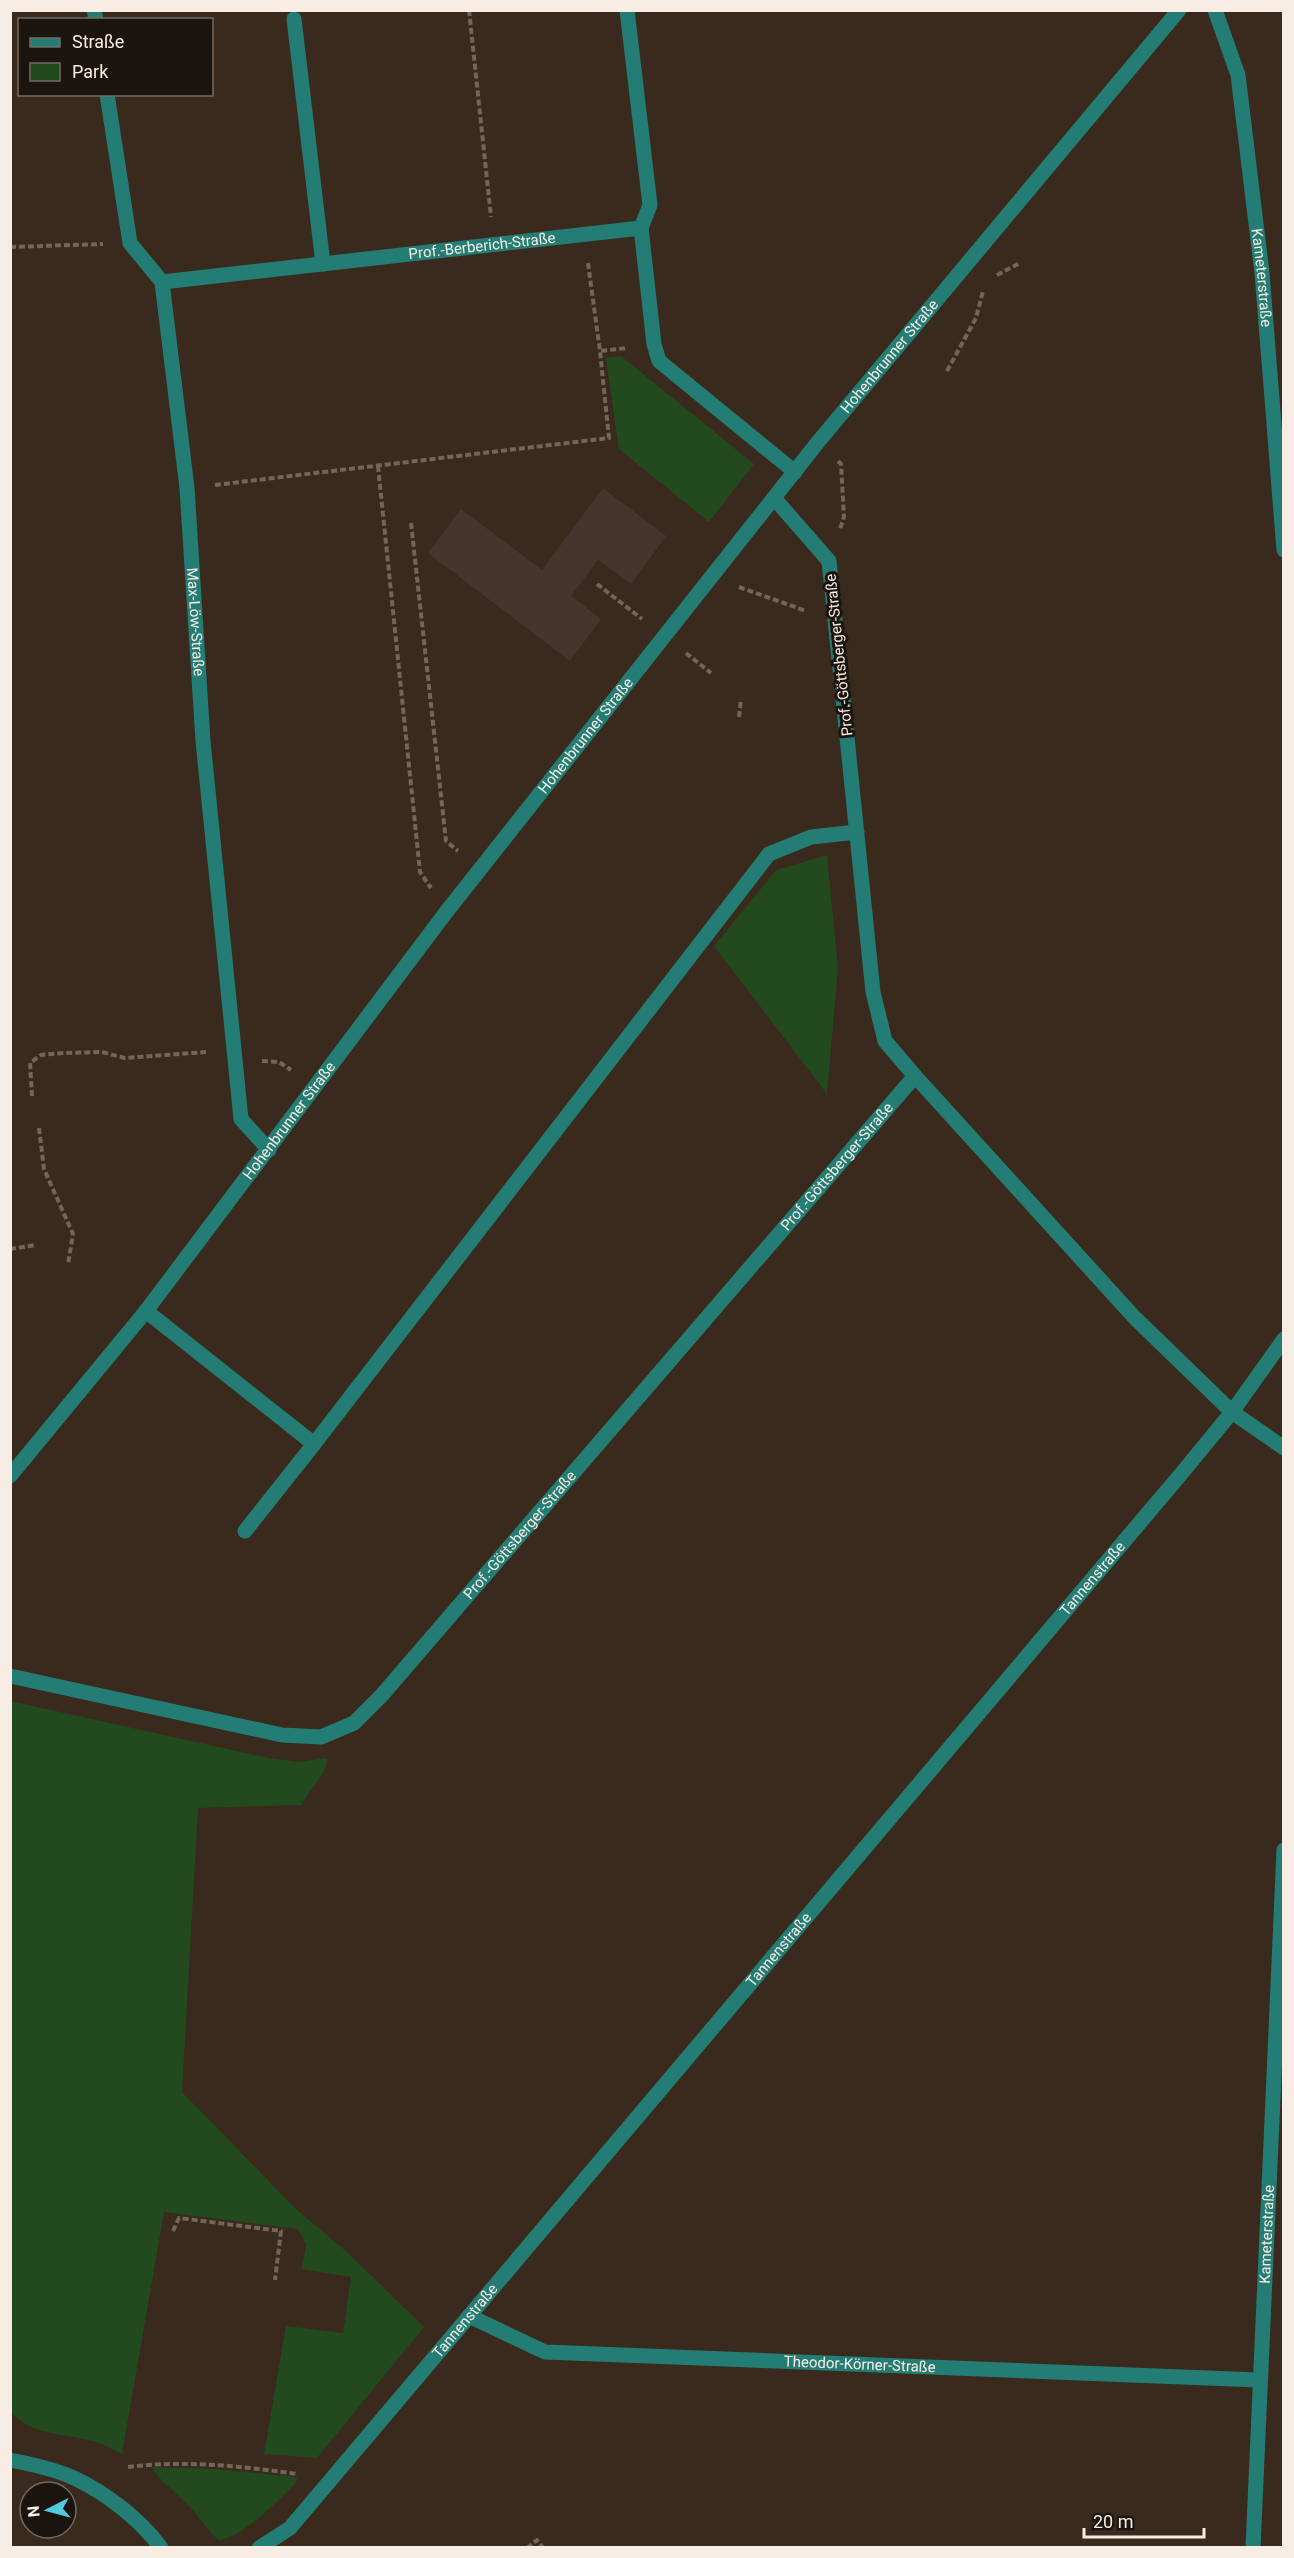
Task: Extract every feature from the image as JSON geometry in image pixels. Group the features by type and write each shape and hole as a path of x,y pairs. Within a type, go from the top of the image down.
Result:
{"street":[{"path":"627,10 650,205 641,228 654,344 659,361 795,472"},
{"name":"Hohenbrunner Straße","path":"10,1476 146,1311 447,911 818,442 1179,10"},
{"name":"Kameterstraße","path":"1215,10 1238,75 1263,273 1284,550"},
{"path":"294,19 323,264"},
{"path":"107,96 130,243 162,282"},
{"name":"Prof.-Berberich-Straße","path":"162,282 641,228"},
{"name":"Max-Löw-Straße","path":"162,282 187,488 203,741 241,1119 269,1150"},
{"name":"Prof.-Göttsberger-Straße","path":"774,498 829,561 873,992 885,1041 1134,1317 1232,1412 1284,1448"},
{"path":"245,1531 769,854 810,837 856,832"},
{"name":"Prof.-Göttsberger-Straße","path":"10,1676 282,1735 321,1737 354,1723 382,1695 915,1076"},
{"path":"146,1311 314,1443"},
{"name":"Tannenstraße","path":"259,2547 290,2528 1232,1412 1284,1339"},
{"name":"Kameterstraße","path":"1253,2547 1284,1850"},
{"name":"Theodor-Körner-Straße","path":"469,2316 545,2352 1259,2380"},
{"path":"10,2460 73,2478 114,2503 152,2535 161,2547"}],"path":[{"path":"469,10 494,244"},
{"path":"187,488 609,438 584,234"},
{"path":"10,247 130,243"},
{"path":"994,276 1020,263"},
{"path":"947,371 976,318 984,290"},
{"path":"600,351 654,344"},
{"path":"818,442 841,464 844,517 829,561"},
{"path":"378,466 420,872 447,911"},
{"path":"411,523 446,841 481,869"},
{"path":"715,573 740,587 810,613 835,612"},
{"path":"597,584 665,637"},
{"path":"738,717 741,699"},
{"path":"32,1096 30,1063 41,1056 102,1052 125,1058 214,1051"},
{"path":"234,1059 279,1062 316,1087"},
{"path":"39,1128 44,1169 73,1234 68,1264"},
{"path":"10,1249 36,1245"},
{"path":"173,2231 179,2218 280,2231 275,2280"},
{"path":"128,2467 165,2463 230,2466 332,2478"},
{"path":"527,2547 537,2540 543,2547"}],"shaded area":[{"path":"603,488 666,536 631,584 598,560 571,596 601,619 570,661 428,553 461,509 542,570"}],"green space":[{"path":"621,356 754,464 709,522 619,449 606,358"},
{"path":"827,855 838,968 827,1094 714,946 776,870"},
{"path":"10,1701 269,1758 299,1762 327,1758 325,1770 301,1805 198,1808 182,2092 297,2210 346,2251 424,2327 317,2458 264,2454 286,2326 343,2333 351,2277 302,2269 306,2244 298,2229 164,2212 122,2454 96,2442 51,2433 30,2426 11,2413"},
{"path":"151,2467 215,2469 297,2477 296,2483 260,2517 239,2532 219,2540"}]}
